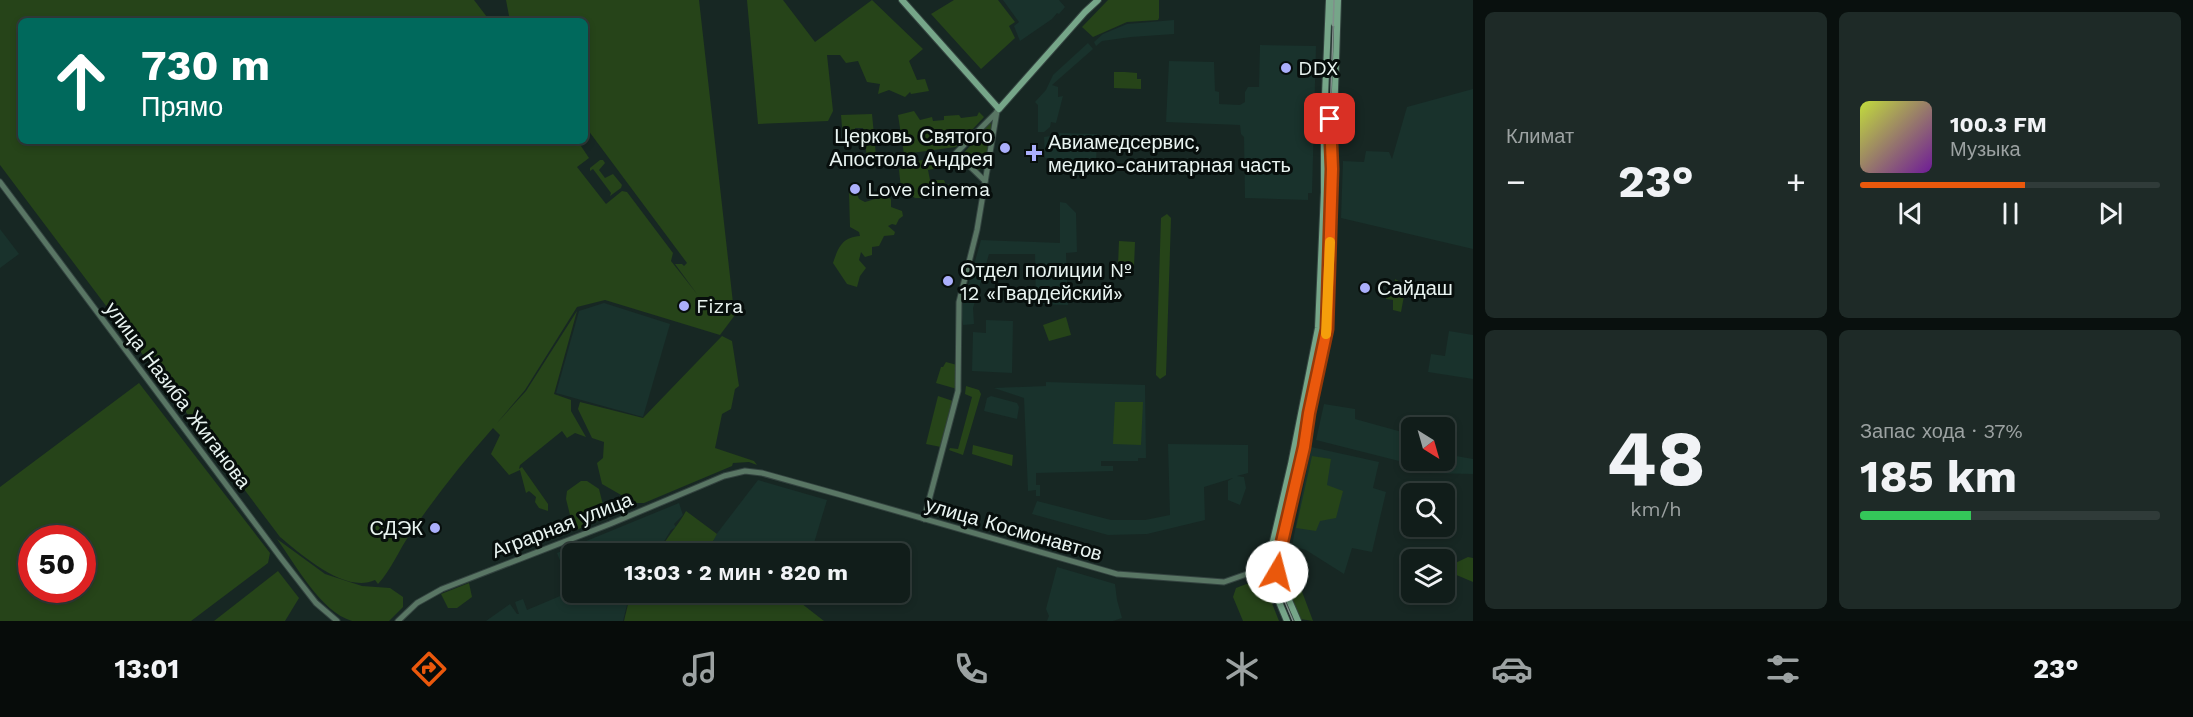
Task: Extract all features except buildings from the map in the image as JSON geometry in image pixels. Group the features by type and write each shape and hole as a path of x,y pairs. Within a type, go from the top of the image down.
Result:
{"main road":[{"path":"902,0 998,110 1098,0"},
{"path":"1327,56 1334,0"},
{"path":"1298,621 1279,577 1277,566 1318,328 1324,151 1329,119 1327,56 1334,0"},
{"path":"1284,529 1305,442 1327,329 1332,168 1330,119 1335,71 1334,0"},
{"path":"1333,14 1335,71"},
{"path":"1321,248 1327,218 1332,168"},
{"path":"1324,192 1329,258"},
{"path":"1287,621 1269,578 1267,567 1307,387"},
{"path":"1291,464 1309,413"}],"street":[{"path":"924,519 958,391 959,302 977,230 998,110"},
{"path":"985,181 956,153 998,110"},
{"path":"975,172 987,169"},
{"name":"улица Назиба Жиганова","path":"0,182 287,566 316,603 337,621"},
{"name":"улица Космонавтов","path":"745,471 762,473 1117,574 1224,582 1267,567 1277,566"},
{"name":"Аграрная улица","path":"398,621 428,596 452,584 610,524 724,476 745,471"}],"shaded area":[{"path":"1003,0 1059,0 1065,7 1059,14 1057,13 1020,41 1014,26 1019,22"},
{"path":"1174,20 1174,34 1102,41 1096,46 1094,42 1103,34 1127,24"},
{"path":"1088,43 1093,49 1052,85 1058,87 1058,97 1063,96 1056,123 1051,122 1050,127 1044,132 1038,132 1038,105 1035,102 1046,90 1053,75"},
{"path":"1260,45 1316,46 1312,193 1308,193 1308,200 1245,198 1244,137 1241,134 1240,125 1166,122 1169,61 1214,62 1215,91 1219,92 1219,104 1240,105 1245,102 1245,92 1248,87 1259,87"},
{"path":"1473,89 1473,249 1341,218 1343,161 1364,162 1366,151 1389,152 1392,159 1407,107"},
{"path":"1054,133 1097,134 1096,167 1055,166 1054,158 1045,158 1044,137"},
{"path":"1060,202 1066,203 1076,213 1077,252 1066,253 1068,305 1036,304 1035,254 989,254 973,308 974,324 963,325 961,311 981,240 1060,243"},
{"path":"0,229 19,254 0,268"},
{"path":"604,303 670,324 643,417 556,393 579,311"},
{"path":"986,320 1013,321 1012,373 972,371 973,332 986,333"},
{"path":"1449,331 1473,335 1473,379 1428,372 1431,354 1445,356"},
{"path":"1046,382 1145,385 1146,458 1138,458 1138,461 1101,461 1101,466 1113,466 1113,471 1036,473 1036,485 1040,485 1040,496 1036,496 1036,490 1028,491 1024,398 994,388 1046,386"},
{"path":"991,396 1017,403 1019,407 1017,419 984,411 987,398"},
{"path":"1324,404 1355,409 1355,419 1401,432 1399,461 1316,440"},
{"path":"1168,444 1248,445 1248,473 1237,476 1244,477 1246,488 1240,505 1228,500 1228,481 1233,478 1204,487 1205,520 1147,534 1108,535 1032,514 1037,501 1111,520 1145,520 1170,515"},
{"path":"1311,447 1379,462 1373,488 1386,492 1372,552 1352,548 1344,574 1306,550 1292,546"},
{"path":"1455,456 1473,459 1473,474 1421,471 1455,471"},
{"path":"758,480 827,500 814,543 716,543 712,540"},
{"path":"679,503 683,515 674,524 676,527 671,530 663,543 581,543"},
{"path":"562,551 562,566 557,553"},
{"path":"1057,567 1115,584 1122,618 1113,621 1047,621 1049,616 1046,609"},
{"path":"562,595 562,603 628,603 623,621 486,621 510,604 519,614 515,602 523,599 527,610"}],"green space":[{"path":"0,0 474,0 488,18 18,18 18,144 580,144 589,158 577,167 606,204 622,191 627,192 673,253 671,261 697,294 675,264 684,266 687,263 588,130 588,18 509,18 506,0 699,0 733,303 738,311 720,335 605,300 577,307 525,390 497,423 526,391 577,311 554,394 571,400 571,411 586,437 575,433 567,438 562,431 520,465 519,469 522,467 548,504 548,511 539,508 535,502 536,497 529,491 526,493 520,470 509,475 491,454 500,435 493,428 429,507 378,584 375,580 363,583 351,582 324,570 280,537 0,165"},
{"path":"747,0 783,0 815,42 872,0 923,49 909,61 917,80 925,79 929,91 911,94 910,92 905,97 889,90 878,94 880,84 867,82 858,61 846,63 840,55 827,55 833,111 828,121 758,124"},
{"path":"954,0 998,0 1015,22 1009,26 1015,38 981,69 931,14"},
{"path":"1108,0 1159,0 1159,18 1158,20 1127,22 1093,37 1082,27"},
{"path":"1114,72 1137,73 1137,79 1141,79 1141,89 1114,88"},
{"path":"914,111 920,120 932,117 933,121 944,120 944,116 959,115 961,118 977,116 979,112 984,117 956,147 904,154 898,115"},
{"path":"872,114 876,156 867,158 863,128 855,128 855,139 843,139 841,115"},
{"path":"990,123 992,125 984,167 977,171 962,155"},
{"path":"600,160 605,163 599,170 605,178 613,174 622,185 610,196 611,193 593,169 590,171 590,168"},
{"path":"924,160 927,163 939,162 939,168 928,170 930,180 944,180 946,185 952,184 952,193 932,191 930,198 915,198 901,188 899,170 904,162"},
{"path":"851,189 856,191 859,199 865,202 885,196 891,199 891,207 902,211 903,216 896,225 888,226 895,232 894,235 884,236 879,246 872,247 872,255 865,257 861,252 859,260 866,268 860,276 857,287 847,284 833,263 845,241 860,236 859,232 850,227 849,192"},
{"path":"1167,214 1171,218 1166,375 1160,379 1156,375 1161,218"},
{"path":"1119,241 1135,242 1134,267 1118,266"},
{"path":"1395,279 1406,285 1401,312 1393,310 1393,300 1386,299 1387,290 1394,288"},
{"path":"1066,317 1071,335 1049,341 1043,325"},
{"path":"722,336 732,341 739,386 735,389 731,409 722,414 715,448 754,461 757,465 749,462 733,463 732,466 644,503 635,503 602,484 597,463 603,458 604,442 592,438 578,409 580,402 643,418"},
{"path":"946,362 957,365 957,389 936,383 941,367"},
{"path":"139,383 270,553 268,563 191,621 0,621 0,487"},
{"path":"966,386 979,390 981,394 963,455 949,450 950,448 958,449 972,397 965,394"},
{"path":"938,396 953,401 941,447 926,444"},
{"path":"1115,402 1143,402 1141,445 1113,444"},
{"path":"973,445 1013,455 1012,466 972,454"},
{"path":"1312,456 1331,459 1327,485 1343,491 1336,518 1320,521 1316,531 1296,528"},
{"path":"581,481 587,481 599,489 606,517 574,531 566,499 567,491"},
{"path":"686,511 717,534 713,541 716,543 664,543"},
{"path":"277,539 325,574 362,586 390,588 403,597 403,607 389,621 352,621 341,616 319,598"},
{"path":"1286,549 1289,550 1289,557 1313,621 1300,619 1289,593 1283,568"},
{"path":"1468,557 1473,558 1473,582 1455,574 1455,563"},
{"path":"278,571 299,598 285,621 214,621"},
{"path":"1262,578 1279,621 1243,621 1233,597 1236,588"},
{"path":"469,583 472,597 457,608 448,608 441,594"},
{"path":"628,603 801,603 824,621 624,621"}],"tram line":[{"path":"1293,621 1275,578 1273,560 1302,436 1323,328 1334,0"}],"slow traffic":[{"path":"1326,334 1330,242"}],"place":[{"name":"DDX","path":"1286,68"},
{"name":"Церковь Святого Апостола Андрея","path":"1005,148"},
{"name":"Авиамедсервис, медико-санитарная часть","path":"1034,153"},
{"name":"Love cinema","path":"855,189"},
{"name":"Отдел полиции № 12 «Гвардейский»","path":"948,281"},
{"name":"Сайдаш","path":"1365,288"},
{"name":"Fizra","path":"684,306"},
{"name":"СДЭК","path":"435,528"}],"route":[{"path":"1277,572 1327,329 1332,169 1330,119"}]}
